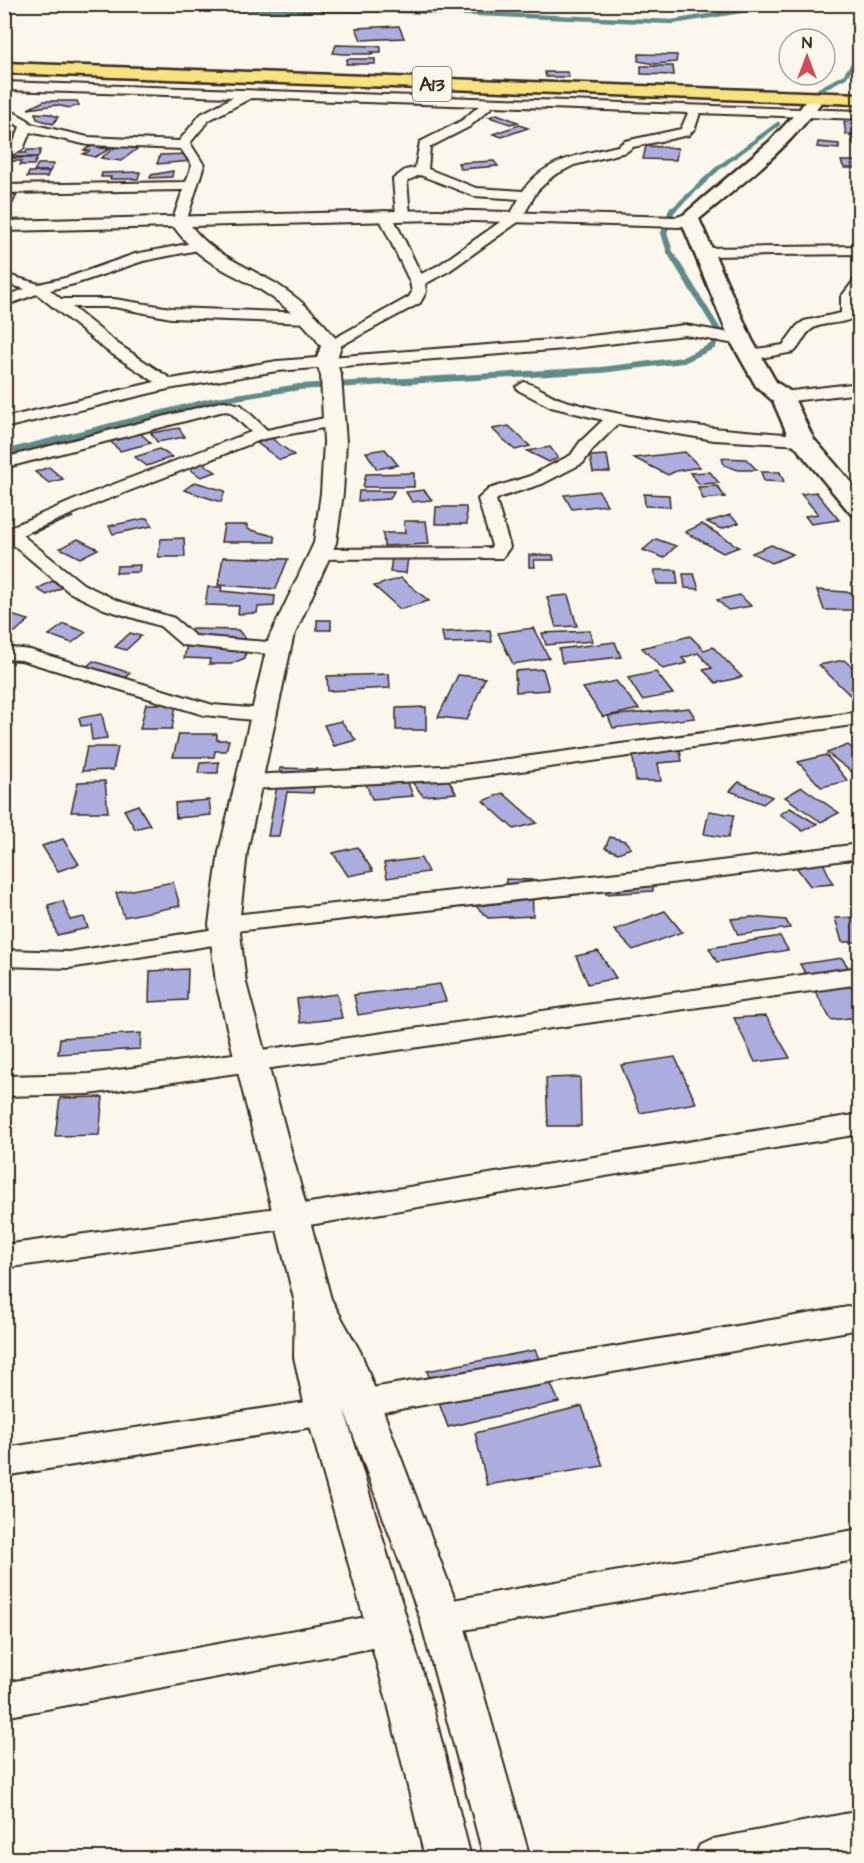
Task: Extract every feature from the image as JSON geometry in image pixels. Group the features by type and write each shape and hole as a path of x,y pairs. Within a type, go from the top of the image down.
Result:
{"highway":[{"name":"A13","path":"4,68 811,105 860,99"}],"main road":[{"path":"811,105 736,179 684,220 701,243 702,252 739,345 767,386 783,397 802,440 860,509"}],"street":[{"path":"4,86 695,109 811,105 860,115"},
{"path":"30,87 9,104 5,111 24,123 26,127 78,140 184,145 193,154 198,165 179,222"},
{"path":"184,145 205,117 249,94"},
{"path":"421,171 424,145 465,124 492,101"},
{"path":"417,282 444,268 516,217 528,195 548,173 569,162 622,149 629,144 685,132 689,128 695,109"},
{"path":"4,155 22,142 26,127"},
{"path":"403,215 400,178 421,171 474,192 528,195"},
{"path":"4,189 191,186"},
{"path":"4,226 385,215 684,220"},
{"path":"330,369 415,300 419,292 417,282 385,215"},
{"path":"179,222 198,246 277,291 310,318 330,369 334,421 332,493 325,543 281,638 233,852 225,930 231,983 313,1302 313,1357 343,1408 441,1618 507,1858"},
{"path":"4,302 39,288 73,280 140,257 198,246"},
{"path":"702,252 856,254"},
{"path":"4,278 39,288 112,347 168,384"},
{"path":"4,423 168,384 277,366 330,369 694,330 739,345 788,349 793,345 802,329 809,324 846,316 850,313 848,297 860,282"},
{"path":"56,303 114,303 171,313 310,318"},
{"path":"524,387 556,404 615,418 714,435 802,440"},
{"path":"783,397 860,388"},
{"path":"4,463 224,406 235,408 262,434"},
{"path":"319,555 495,554 501,547 486,499 495,493 536,480 577,459 586,446 615,418"},
{"path":"279,649 189,641 167,622 111,605 76,588 9,539 97,497 233,443 262,434 267,435 334,421"},
{"path":"4,653 23,654 211,711 263,715"},
{"path":"249,782 463,772 860,718"},
{"path":"4,958 69,960 225,930 860,851"},
{"path":"4,1086 89,1084 252,1063 860,975"},
{"path":"4,1257 291,1217 860,1124"},
{"path":"4,1462 343,1408 860,1317"},
{"path":"343,1408 388,1629 410,1704 448,1858"},
{"path":"441,1618 860,1544"},
{"path":"4,1700 388,1629"},
{"path":"713,1858 860,1829"}],"building":[{"path":"399,26 404,38 361,40 356,28"},
{"path":"336,45 375,46 381,47 381,52 371,52 373,54 333,53"},
{"path":"639,54 677,55 676,62 655,64 638,61"},
{"path":"347,59 375,59 375,64 346,64"},
{"path":"641,66 673,66 674,75 641,74"},
{"path":"545,72 567,72 569,77 546,77"},
{"path":"44,101 77,101 79,105 70,108 56,105 28,109"},
{"path":"35,113 58,117 53,124 37,119"},
{"path":"497,114 518,122 510,124 489,117"},
{"path":"844,122 856,123 857,133 846,135"},
{"path":"519,125 528,128 502,137 493,134"},
{"path":"860,135 860,148 856,148 850,136"},
{"path":"818,142 839,144 839,149 817,147"},
{"path":"121,143 141,146 121,161 101,158"},
{"path":"109,144 101,148 110,149 95,157 83,154 89,151 84,150 92,146 98,147"},
{"path":"646,146 678,148 676,160 643,159"},
{"path":"27,150 41,150 38,157 9,157 11,153 26,153"},
{"path":"190,154 191,161 157,164 160,155"},
{"path":"11,158 37,158 34,165 20,165 22,161 10,161"},
{"path":"494,161 498,166 461,169 458,163"},
{"path":"841,161 856,161 859,168 844,168"},
{"path":"38,164 54,164 50,171 34,171"},
{"path":"173,171 172,177 150,178 151,175"},
{"path":"29,172 49,172 47,177 27,177"},
{"path":"140,172 138,179 101,177 102,173"},
{"path":"4,194 17,195 10,209 4,209"},
{"path":"509,426 530,446 515,450 492,429"},
{"path":"179,428 185,437 157,442 151,433"},
{"path":"140,433 151,443 120,451 107,438"},
{"path":"271,438 294,455 280,460 257,443"},
{"path":"550,447 558,458 549,462 527,451"},
{"path":"159,449 172,457 147,466 135,457"},
{"path":"385,449 398,465 377,469 366,452"},
{"path":"685,452 700,467 676,471 668,475 634,458"},
{"path":"607,455 610,472 593,472 590,456"},
{"path":"722,458 746,459 757,470 738,470 724,465"},
{"path":"201,462 216,472 201,477 187,467"},
{"path":"49,467 63,479 49,483 35,472"},
{"path":"710,472 719,483 699,484 690,473"},
{"path":"761,472 780,472 784,482 764,481"},
{"path":"414,473 414,487 363,487 366,474"},
{"path":"195,482 225,491 221,502 184,490"},
{"path":"717,486 725,497 703,499 698,487"},
{"path":"424,490 432,500 412,502 406,492"},
{"path":"359,491 394,491 390,499 358,501"},
{"path":"599,491 607,505 572,509 564,495"},
{"path":"816,492 839,520 811,524 805,516 818,514 801,494"},
{"path":"644,494 669,495 670,507 645,506"},
{"path":"436,507 466,507 467,524 435,524"},
{"path":"71,510 73,517 33,533 26,528"},
{"path":"730,515 739,523 721,529 707,522"},
{"path":"147,518 152,526 113,534 109,526"},
{"path":"404,521 426,521 429,544 384,546 383,533 405,533"},
{"path":"702,524 739,547 723,553 685,532"},
{"path":"224,525 247,525 247,529 274,536 275,542 221,542"},
{"path":"184,538 185,557 158,557 161,539"},
{"path":"78,539 98,549 80,558 60,548"},
{"path":"656,539 676,546 664,558 643,550"},
{"path":"771,545 793,554 772,563 752,553"},
{"path":"393,549 409,550 406,573 390,572"},
{"path":"529,555 553,555 554,560 534,560 535,567 529,567"},
{"path":"223,557 288,559 276,589 218,585"},
{"path":"140,565 139,572 116,573 117,566"},
{"path":"654,570 676,570 678,584 657,584"},
{"path":"683,574 694,574 699,589 685,588"},
{"path":"401,578 429,601 400,609 374,586"},
{"path":"52,581 63,587 47,595 37,589"},
{"path":"208,587 222,587 221,591 275,596 274,606 258,607 257,613 238,614 239,606 205,605"},
{"path":"817,590 860,593 860,610 824,610"},
{"path":"568,595 577,626 556,627 547,597"},
{"path":"740,595 751,606 728,610 717,600"},
{"path":"7,614 29,620 15,632 4,629 4,616"},
{"path":"317,620 331,620 331,630 317,630"},
{"path":"64,624 86,632 72,643 49,635"},
{"path":"533,628 549,658 513,664 498,633"},
{"path":"191,629 238,630 247,640 245,658 231,664 209,664 210,659 184,658"},
{"path":"490,630 492,642 444,643 442,632"},
{"path":"590,631 592,641 546,645 542,633"},
{"path":"130,633 141,636 126,650 115,647"},
{"path":"690,636 704,650 713,647 742,677 716,683 703,670 712,668 698,653 682,658 687,663 663,669 642,648"},
{"path":"615,642 621,657 562,663 559,649"},
{"path":"844,660 860,674 860,697 854,699 819,665"},
{"path":"93,661 130,673 116,686 78,674"},
{"path":"543,669 549,690 516,692 515,671"},
{"path":"656,672 673,694 642,700 628,678"},
{"path":"389,674 390,688 328,691 327,676"},
{"path":"458,675 485,678 467,720 438,717"},
{"path":"616,681 639,709 603,717 583,688"},
{"path":"146,704 176,704 172,729 140,729"},
{"path":"426,707 426,730 396,730 396,708"},
{"path":"689,708 695,718 613,728 608,716"},
{"path":"102,714 107,738 92,740 90,725 81,726 79,718"},
{"path":"341,721 356,740 334,746 324,725"},
{"path":"179,734 217,734 217,740 229,740 226,751 215,751 214,757 173,757"},
{"path":"848,745 860,754 860,774 856,775 827,753"},
{"path":"87,747 118,747 113,770 82,771"},
{"path":"632,751 680,751 682,761 658,763 661,781 636,781"},
{"path":"826,755 848,781 821,787 798,762"},
{"path":"219,762 218,773 198,773 200,763"},
{"path":"280,768 317,769 313,793 287,792 279,836 268,836"},
{"path":"447,777 456,793 423,796 412,782"},
{"path":"407,780 413,796 372,799 366,784"},
{"path":"105,781 108,812 71,812 78,782"},
{"path":"739,782 772,797 763,804 730,791"},
{"path":"802,787 839,813 821,822 785,797"},
{"path":"503,793 537,823 514,829 483,801"},
{"path":"209,800 211,815 176,818 175,803"},
{"path":"138,805 150,825 135,829 124,810"},
{"path":"790,808 817,824 803,831 780,814"},
{"path":"709,811 734,815 728,838 704,834"},
{"path":"610,837 625,841 631,848 618,853 605,848"},
{"path":"63,839 79,864 58,871 42,846"},
{"path":"357,847 373,871 348,876 333,853"},
{"path":"820,856 833,884 810,886 791,860"},
{"path":"421,858 428,872 387,878 384,863"},
{"path":"653,872 653,891 606,894 600,875"},
{"path":"506,879 532,880 533,916 488,918 476,906 478,893 505,890"},
{"path":"173,882 180,906 124,917 116,893"},
{"path":"63,901 70,920 84,917 88,928 57,935 48,905"},
{"path":"665,911 682,932 633,950 614,930"},
{"path":"752,917 786,920 790,928 738,935 731,919"},
{"path":"858,917 860,942 842,942 835,918"},
{"path":"780,936 788,950 717,962 709,948"},
{"path":"598,951 616,978 588,984 576,956"},
{"path":"842,958 860,985 860,1017 831,1020 800,964"},
{"path":"188,969 187,1000 149,1002 150,971"},
{"path":"440,984 446,1001 358,1015 354,995"},
{"path":"337,994 342,1018 300,1023 297,999"},
{"path":"766,1016 790,1058 755,1062 734,1018"},
{"path":"141,1033 140,1049 58,1054 60,1038"},
{"path":"675,1057 696,1103 640,1113 621,1065"},
{"path":"580,1077 581,1126 548,1126 546,1078"},
{"path":"103,1097 99,1135 55,1136 60,1098"},
{"path":"535,1350 559,1402 448,1427 427,1371"},
{"path":"582,1406 603,1466 487,1485 475,1433"}],"waterway":[{"path":"120,4 228,9 406,11 672,22 796,4"},
{"path":"822,4 860,9"},
{"path":"819,90 845,76 860,54"},
{"path":"671,212 717,169 778,124"},
{"path":"4,453 211,401 299,387 601,370 683,360 713,346 718,330 670,252 664,233 671,212"}]}
